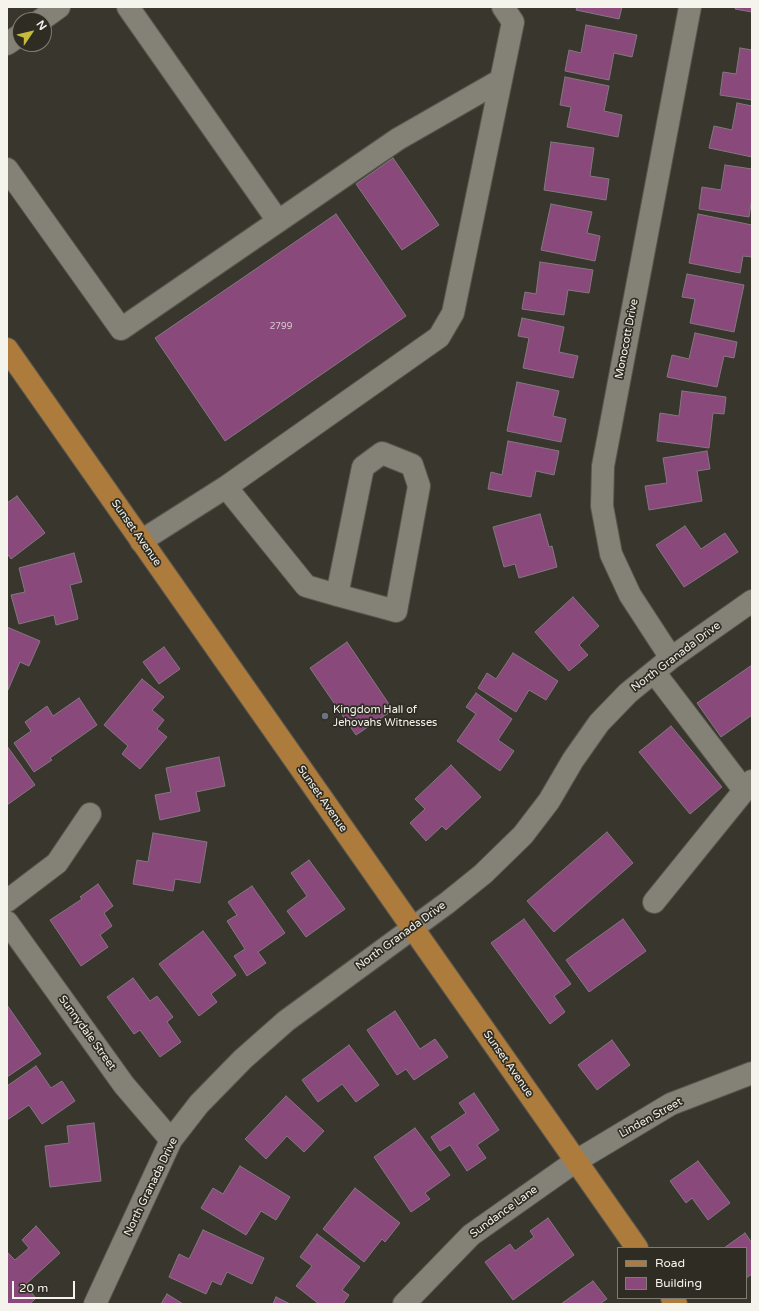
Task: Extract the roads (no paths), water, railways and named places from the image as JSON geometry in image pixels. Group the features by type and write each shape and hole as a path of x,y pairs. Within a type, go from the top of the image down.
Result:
{"main road":[{"name":"Sunset Avenue","path":"7,349 636,1247"}],"street":[{"path":"128,7 278,221"},
{"path":"141,541 226,486 439,337 453,313 513,22 503,7"},
{"name":"Monocott Drive","path":"690,7 603,466 602,506 611,554 663,665 748,785"},
{"path":"7,169 121,329 398,139 501,80"},
{"path":"226,486 306,586 337,595 396,611 419,486 412,465 382,453 363,467 337,595"},
{"name":"North Granada Drive","path":"95,1304 171,1140 199,1104 243,1059 286,1021 446,903 482,874 523,835 549,801 573,760 599,722 628,693 663,665 752,601"},
{"path":"654,902 748,785"},
{"path":"7,901 57,863 90,814"},
{"name":"Sunnydale Street","path":"7,922 124,1085 171,1140"},
{"name":"Linden Street","path":"576,1161 671,1104 752,1073"},
{"name":"Sundance Lane","path":"404,1304 471,1235 576,1161"}],"place":[{"name":"Kingdom Hall of Jehovahs Witnesses","path":"325,716"}]}
